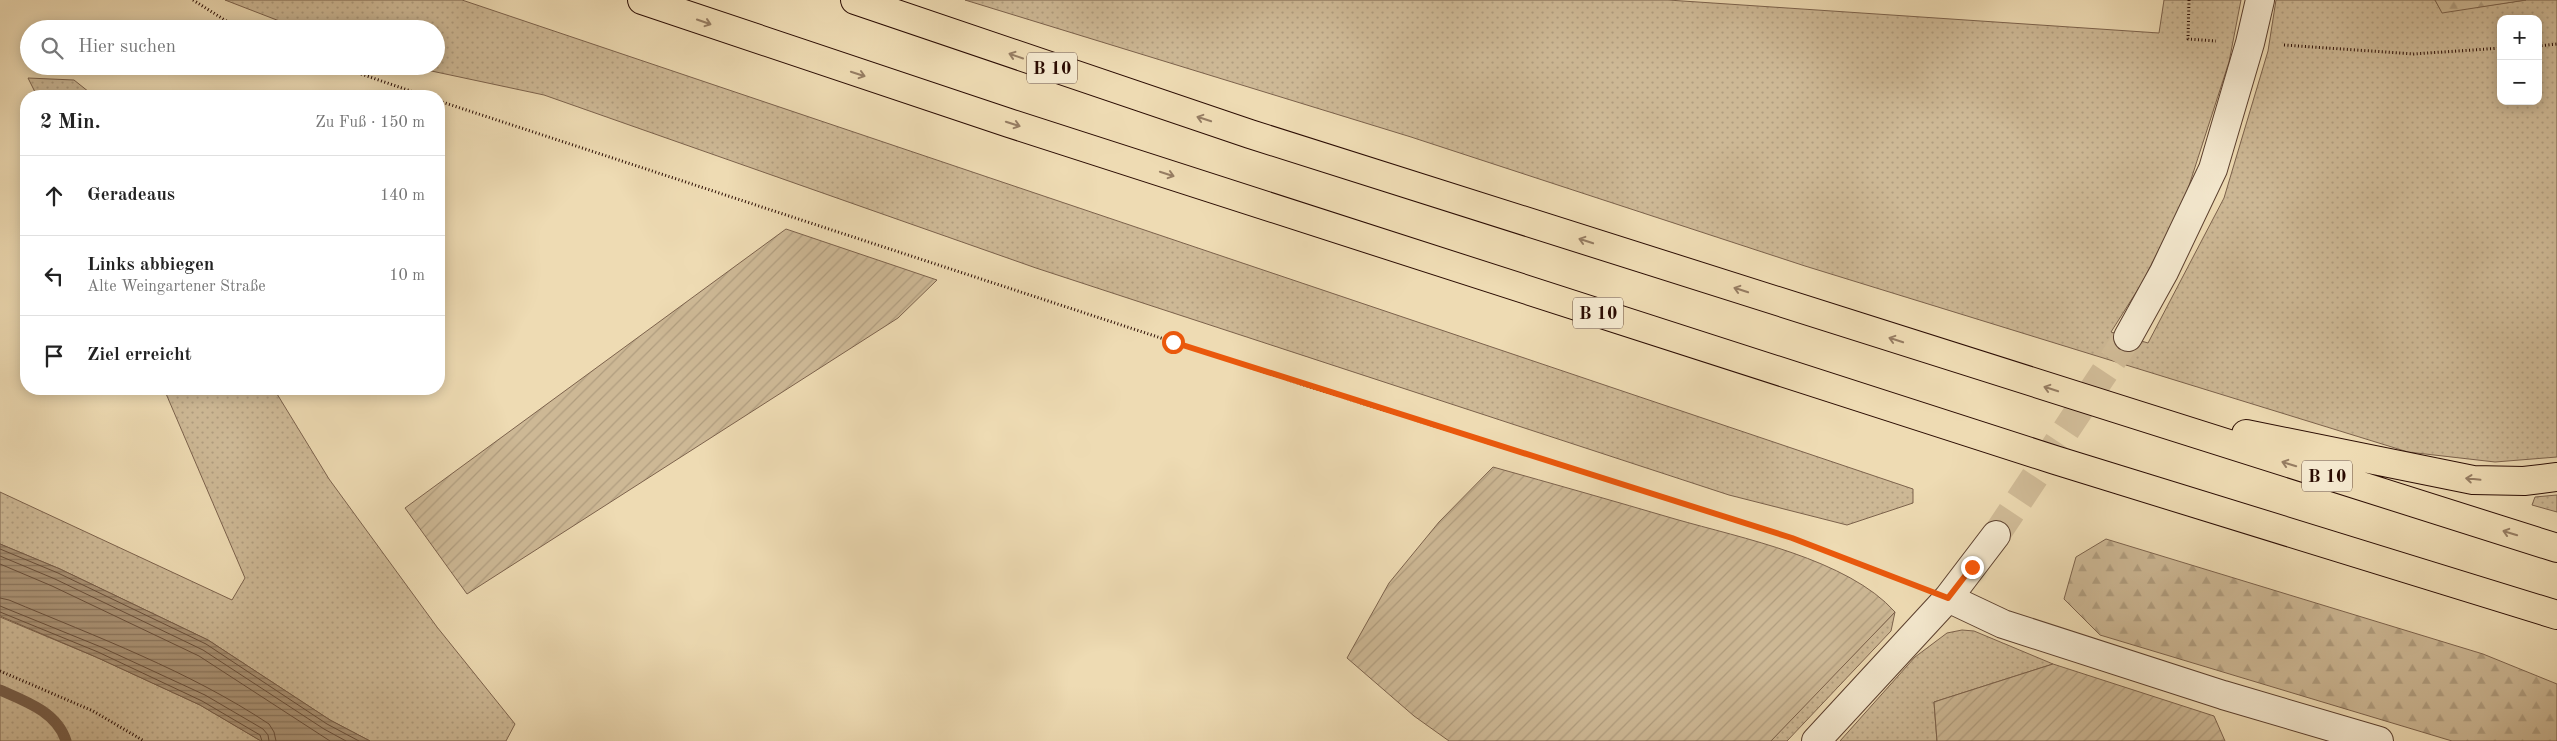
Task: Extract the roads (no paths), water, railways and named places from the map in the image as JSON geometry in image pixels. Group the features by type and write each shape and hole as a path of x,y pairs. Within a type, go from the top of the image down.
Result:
{"highway":[{"name":"B 10","path":"642,0 1018,126 2027,451 2557,615"},
{"name":"B 10","path":"855,0 1250,134 2097,404 2557,548"},
{"path":"2097,404 2473,480 2524,480 2557,477"}],"street":[{"path":"2128,337 2164,272 2213,169 2250,43 2260,0"},
{"path":"1816,741 1948,598 1996,535"},
{"path":"1948,598 2003,624 2223,695 2379,741"}],"water":[{"path":"0,544 60,569 208,640 330,720 370,741 261,741 200,705 96,657 0,616"}],"waterway":[{"path":"0,690 29,703 48,715 62,731 66,741"}],"tunnel":[{"path":"1996,535 2128,337"}]}
